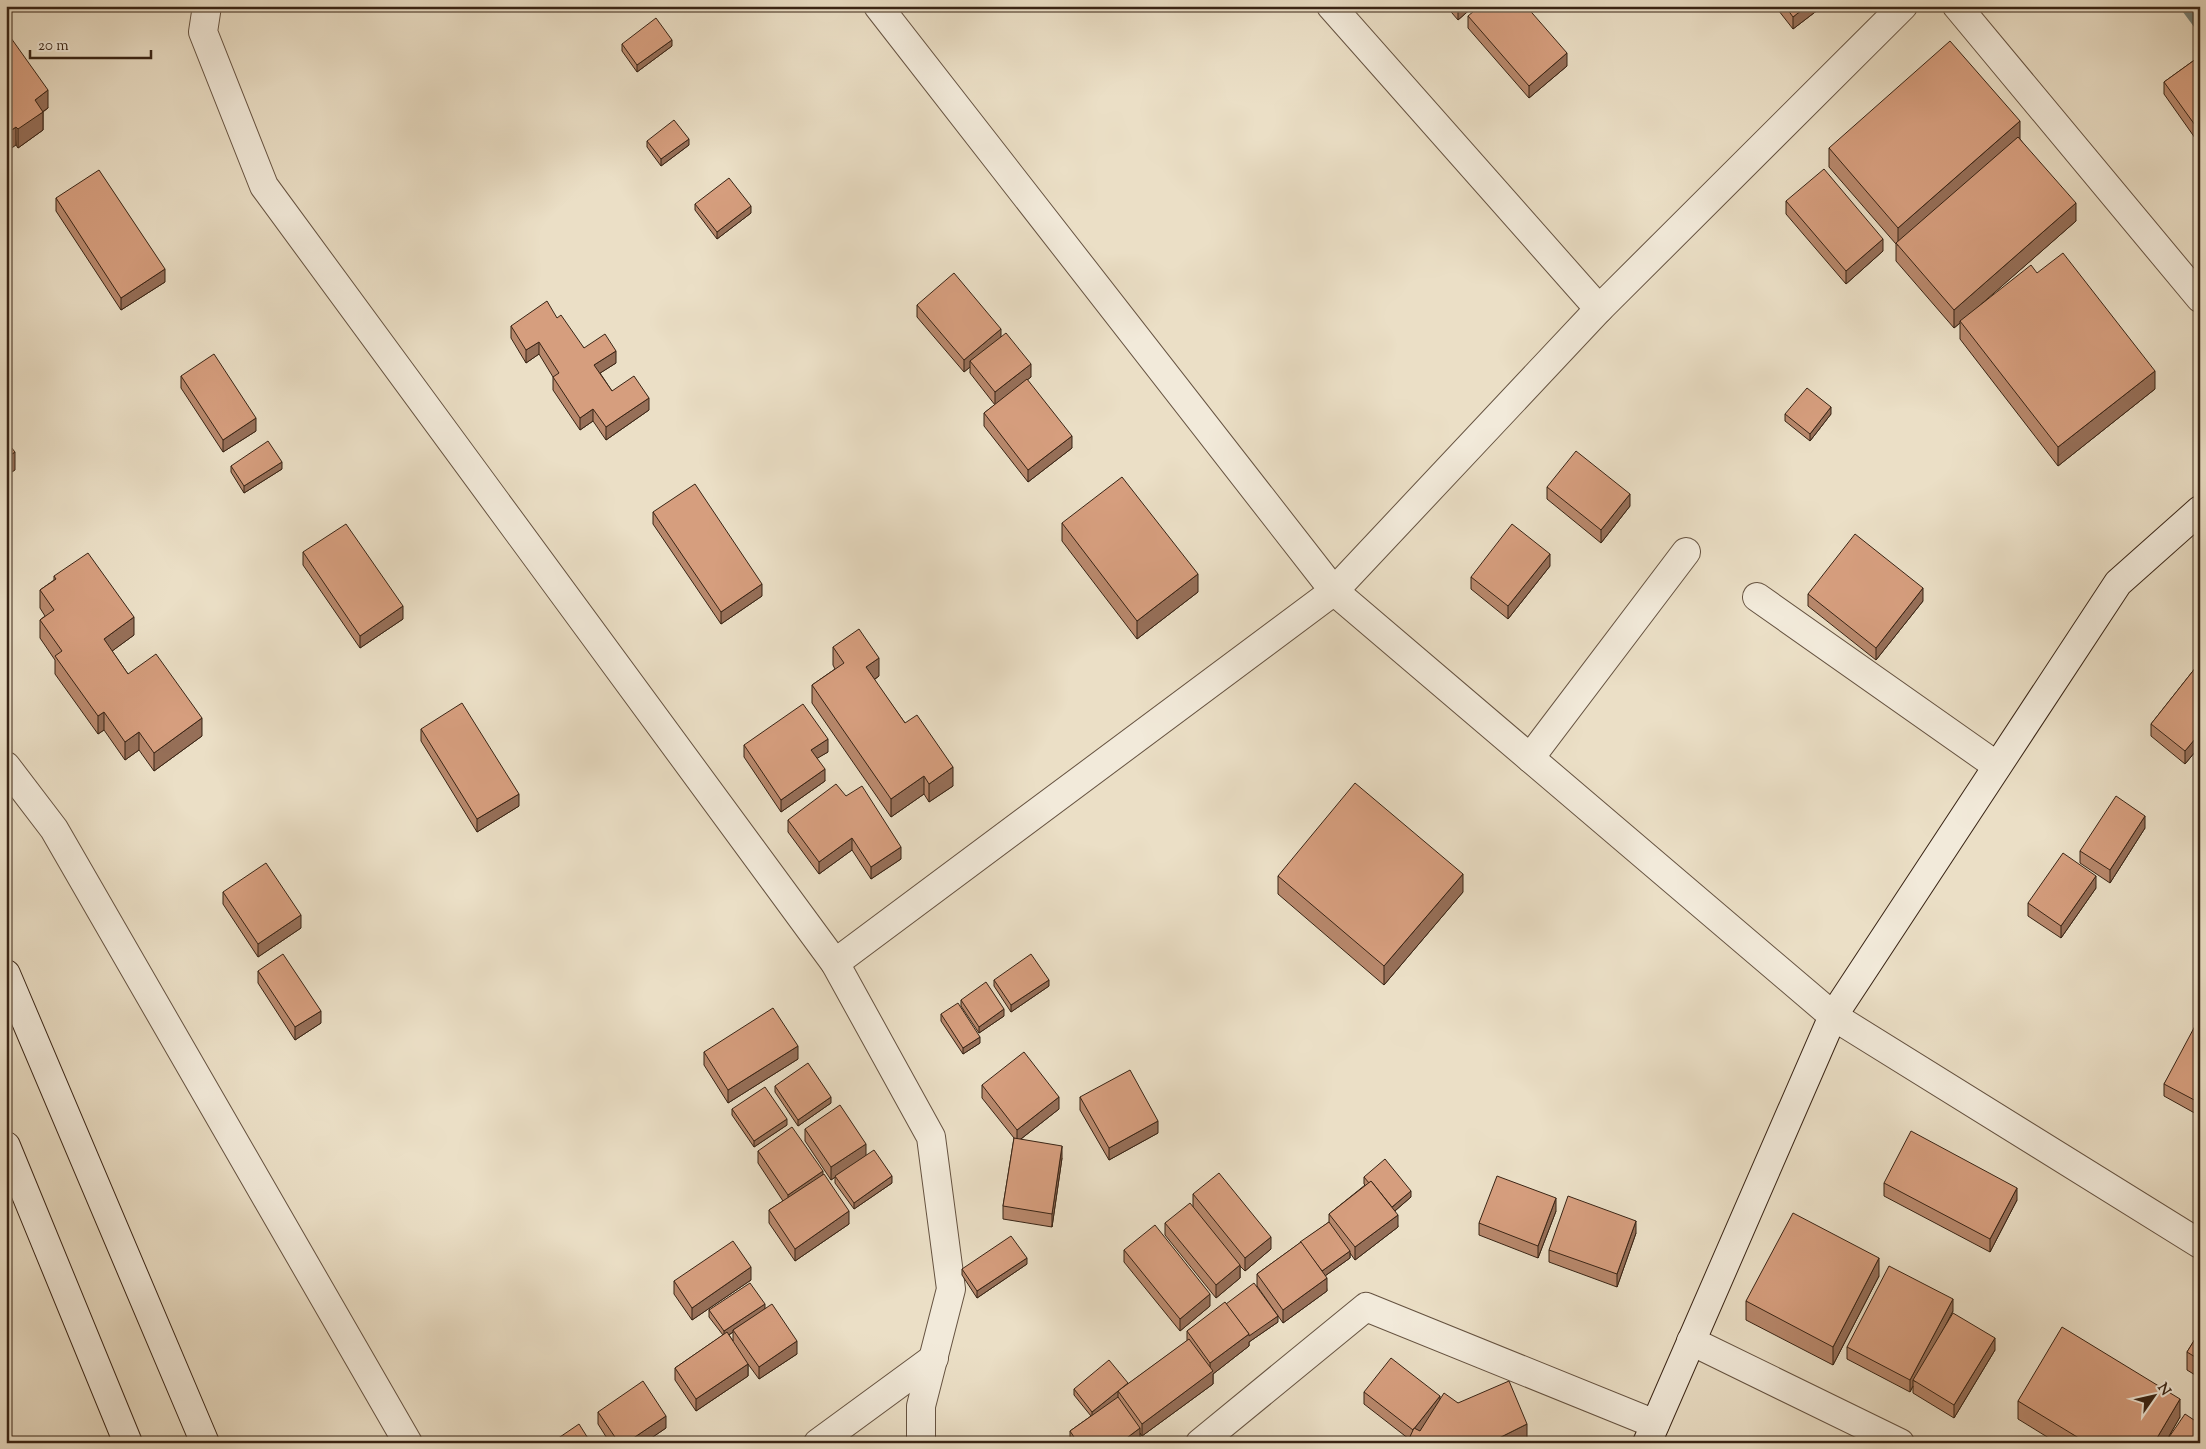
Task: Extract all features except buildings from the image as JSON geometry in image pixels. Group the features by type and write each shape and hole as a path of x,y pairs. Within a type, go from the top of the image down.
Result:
{"street":[{"path":"207,6 203,32 264,186 835,963 931,1137 951,1290 921,1406 921,1443"},
{"path":"878,6 1334,591 1833,1016 2200,1244"},
{"path":"1331,6 1599,310"},
{"path":"835,963 1334,591 1599,310 1903,6"},
{"path":"1957,6 2200,298"},
{"path":"1200,1443 1366,1307 1651,1434 1833,1016 2118,583 2200,510"},
{"path":"1530,758 1686,552"},
{"path":"1757,597 1998,766"},
{"path":"6,766 54,829 408,1443"},
{"path":"6,974 205,1443"},
{"path":"6,1146 128,1443"},
{"path":"1691,1341 1900,1443"},
{"path":"818,1443 934,1358"}],"waterway":[{"path":"2186,6 2200,25"}]}
